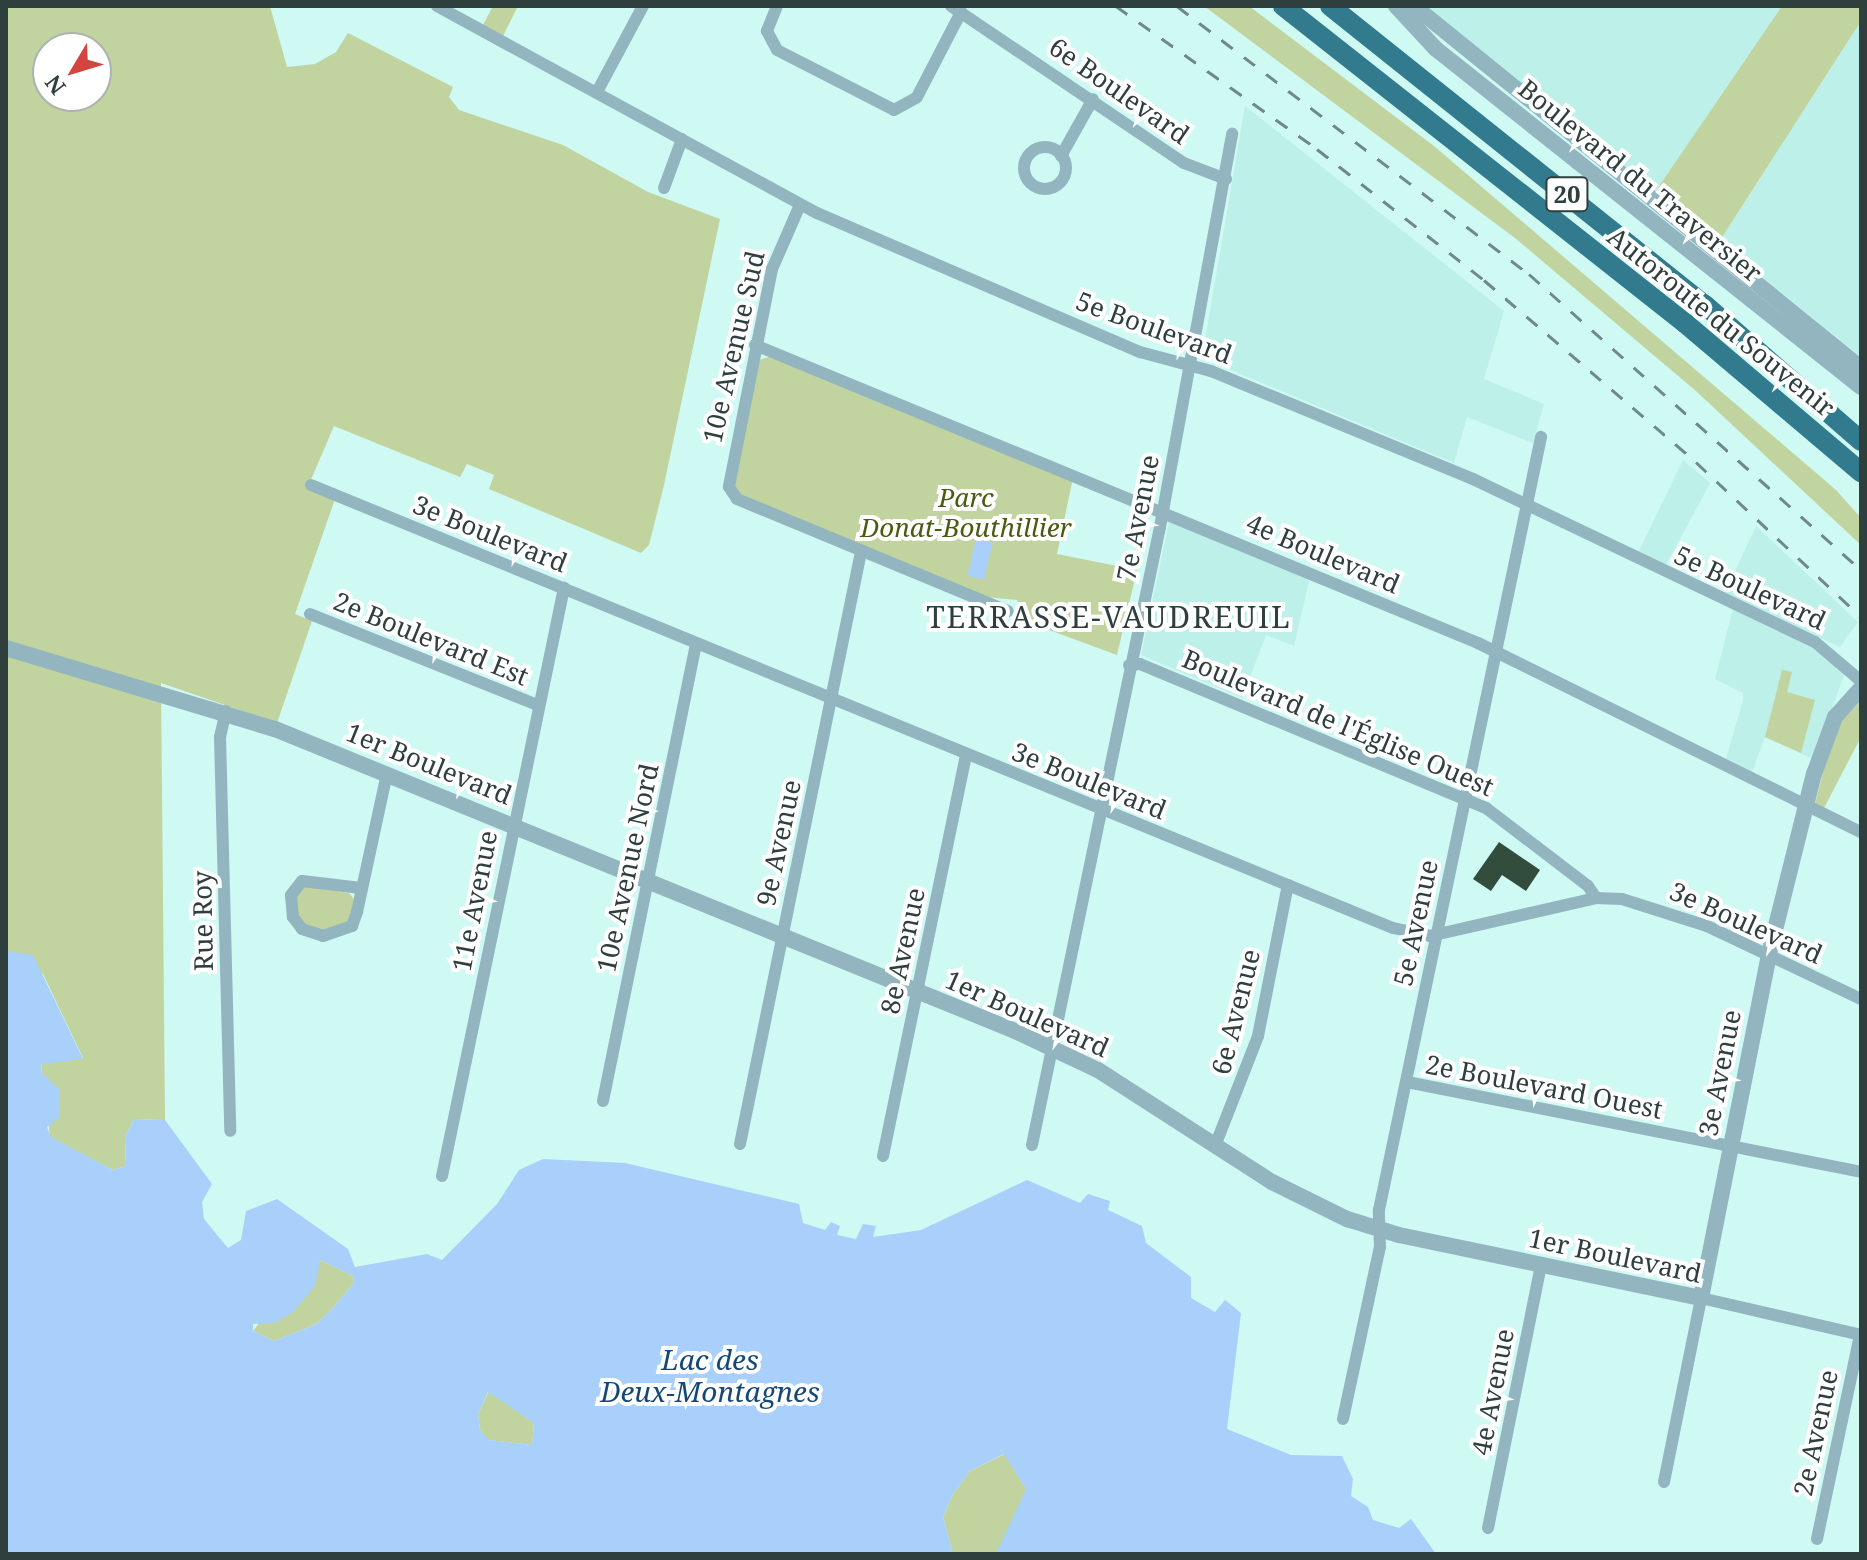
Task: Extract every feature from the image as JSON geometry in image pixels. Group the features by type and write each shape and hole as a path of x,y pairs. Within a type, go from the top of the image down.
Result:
{"highway":[{"name":"Autoroute du Souvenir","path":"1283,6 1819,435 1861,472"},
{"name":"Autoroute du Souvenir","path":"1330,6 1705,305 1861,441"},
{"path":"1819,435 1861,488"}],"street":[{"name":"5e Boulevard","path":"437,6 800,205 945,270 1191,368 1345,424 1815,642 1861,681"},
{"path":"597,92 643,6"},
{"path":"777,6 767,31 777,50 894,110 917,97 956,9"},
{"name":"Boulevard du Traversier","path":"1396,6 1436,49 1861,387"},
{"name":"Boulevard du Traversier","path":"1414,6 1861,368"},
{"name":"6e Boulevard","path":"956,9 1184,163 1226,179"},
{"path":"1061,156 1093,99"},
{"name":"7e Avenue","path":"1032,1145 1191,368 1232,134"},
{"path":"664,188 682,139"},
{"name":"10e Avenue Sud","path":"800,205 775,260 727,477 737,499 861,552"},
{"name":"4e Boulevard","path":"755,345 1161,509 1493,653 1861,832"},
{"name":"5e Avenue","path":"1343,1419 1436,935 1524,505 1541,437"},
{"name":"3e Boulevard","path":"311,485 1393,928 1436,935 1596,898 1653,905 1769,954 1861,999"},
{"path":"861,552 1008,611"},
{"name":"9e Avenue","path":"740,1144 861,552"},
{"name":"11e Avenue","path":"442,1176 537,705 564,588"},
{"name":"2e Boulevard Est","path":"310,614 537,705"},
{"name":"10e Avenue Nord","path":"603,1101 696,643"},
{"name":"1er Boulevard","path":"6,648 226,711 513,824 1052,1047 1310,1203 1379,1229 1860,1335"},
{"name":"Boulevard de l'Église Ouest","path":"1129,665 1140,664 1464,798 1510,824 1596,898"},
{"name":"3e Avenue","path":"1664,1482 1769,954 1831,723 1861,688"},
{"name":"Rue Roy","path":"226,711 220,737 230,1131"},
{"name":"8e Avenue","path":"883,1156 966,755"},
{"path":"361,888 309,879 293,890 291,912 307,932 336,936 352,926 361,888 387,773"},
{"name":"6e Avenue","path":"1215,1146 1258,1036 1288,885"},
{"name":"2e Boulevard Ouest","path":"1407,1082 1861,1172"},
{"name":"4e Avenue","path":"1488,1528 1541,1265"},
{"name":"2e Avenue","path":"1817,1539 1860,1335"}],"shaded area":[{"path":"1426,6 1782,6 1655,192"},
{"path":"1861,21 1861,357 1719,242"},
{"path":"1245,106 1504,311 1484,379 1544,404 1533,443 1467,417 1454,463 1202,358"},
{"path":"1683,460 1710,483 1666,565 1638,553"},
{"path":"1169,522 1310,577 1294,646 1266,635 1242,698 1141,655"},
{"path":"1756,526 1858,622 1840,647 1725,593"},
{"path":"1733,609 1809,645 1845,673 1813,759 1765,737 1751,775 1725,762 1743,701 1743,693 1715,679"}],"green space":[{"path":"6,6 270,6 287,67 315,64 336,52 348,33 453,87 449,97 459,110 563,145 648,192 720,219 664,485 649,545 641,553 489,489 494,475 467,464 460,477 334,426 307,489 335,499 295,614 312,621 277,723 161,683 165,1120 134,1119 125,1137 126,1166 113,1170 50,1137 41,1063 83,1058 43,974 6,951"},
{"path":"493,6 518,6 503,36 483,25"},
{"path":"1204,6 1249,6 1434,146 1836,490 1861,518 1861,545 1696,391 1515,238"},
{"path":"1782,6 1861,6 1861,21 1719,242 1655,192"},
{"name":"Parc Donat-Bouthillier","path":"769,357 1073,478 1057,554 1137,570 1117,655 1033,624 1017,600 986,597 742,496 733,483 759,360"},
{"path":"1782,670 1792,672 1787,692 1815,700 1801,753 1765,737"},
{"path":"1861,701 1861,737 1824,808 1815,804 1826,761 1841,721"},
{"path":"305,886 349,893 354,899 349,921 327,932 307,926 298,915 296,896"},
{"path":"320,1260 353,1276 354,1283 332,1309 316,1324 274,1341 253,1331 261,1321 275,1323 314,1278"},
{"path":"489,1391 534,1423 532,1445 488,1440 480,1430 478,1414"},
{"path":"1005,1454 1026,1489 1025,1502 996,1554 953,1554 943,1517 953,1494 970,1471"}],"water":[{"path":"976,539 993,543 984,580 967,576"},
{"name":"Lac des Deux-Montagnes","path":"6,951 33,955 83,1059 41,1064 42,1073 59,1089 59,1118 47,1127 51,1137 113,1170 126,1166 125,1137 134,1119 165,1120 212,1184 202,1202 204,1219 228,1248 241,1240 246,1211 277,1199 348,1249 355,1267 427,1254 442,1260 497,1204 519,1170 543,1159 625,1163 799,1204 803,1223 825,1230 831,1222 840,1226 837,1235 856,1239 863,1224 876,1226 873,1237 921,1230 1027,1180 1080,1203 1088,1194 1110,1201 1108,1210 1142,1226 1146,1243 1191,1277 1191,1298 1215,1312 1225,1300 1241,1313 1227,1429 1291,1455 1342,1456 1353,1479 1351,1496 1368,1507 1373,1520 1399,1528 1411,1519 1436,1554 996,1554 1026,1489 1004,1454 970,1471 953,1494 943,1517 953,1554 6,1554","holes":["320,1260 353,1276 354,1283 332,1309 316,1324 274,1341 253,1331 253,1324 275,1323 293,1312 315,1286","488,1392 534,1423 532,1445 489,1440 480,1430 478,1414"]}],"building":[{"path":"1499,842 1540,870 1526,891 1502,875 1491,891 1473,879"}],"railway":[{"path":"1116,6 1317,149 1484,280 1696,462 1861,617"},
{"path":"1177,6 1529,274 1861,570"}],"district":[{"name":"TERRASSE-VAUDREUIL","path":"1109,617"}]}
